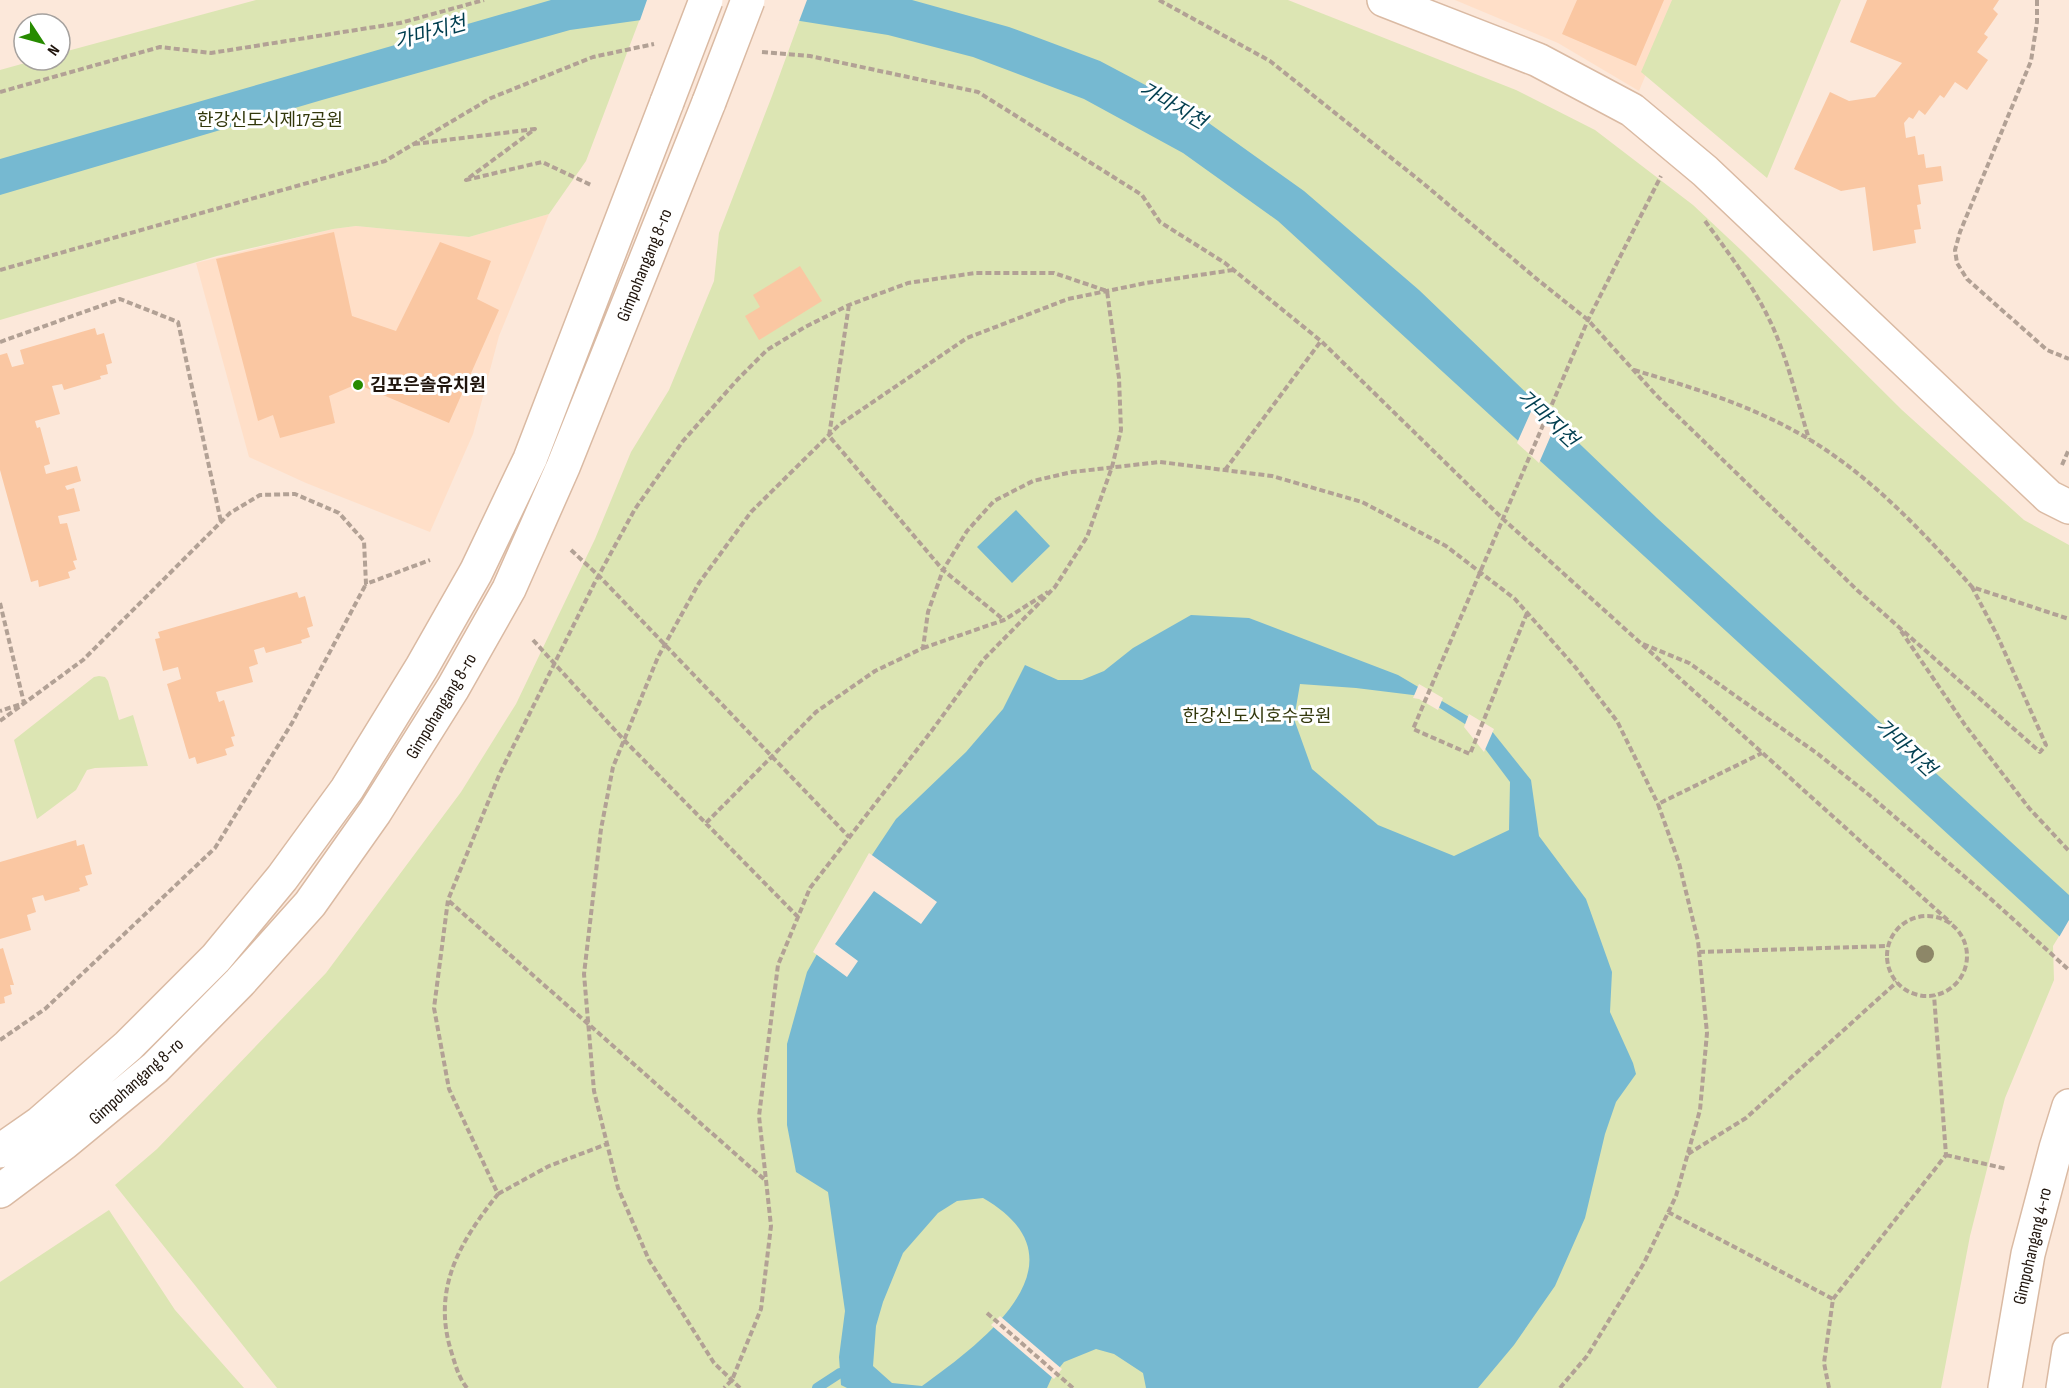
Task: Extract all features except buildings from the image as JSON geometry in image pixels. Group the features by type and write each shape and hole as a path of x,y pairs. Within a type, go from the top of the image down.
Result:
{"street":[{"name":"Gimpohangang 8-ro","path":"0,1151 40,1123 120,1053 216,957 282,878 347,789 422,667 476,573 530,459 706,0"},
{"name":"Gimpohangang 8-ro","path":"0,1191 64,1143 146,1076 240,982 310,903 375,812 453,688 509,589 563,467 748,0"},
{"path":"1384,0 1538,60 1632,110 1705,171 2049,497 2069,507"},
{"name":"Gimpohangang 4-ro","path":"2005,1388 2028,1254 2055,1148 2069,1106"},
{"path":"2063,1388 2069,1350"}],"path":[{"path":"0,92 160,47 211,53 400,24 484,0"},
{"path":"1159,0 1270,61 1425,184 1588,320 1633,370 1657,396 1832,566 2040,752 2046,745 1998,635 1973,588 1928,538 1864,479 1809,439 1769,417 1705,392 1633,370"},
{"path":"2037,0 2037,22 2031,60 1960,232 1955,250 1957,263 1967,279 2047,350 2069,359"},
{"path":"0,270 385,161 491,98 593,57 656,44"},
{"path":"754,51 810,56 978,92 1142,195 1160,222 1233,270 1321,341 1502,518 1951,922 1960,932 1966,944 1967,958 1964,971 1957,982 1947,991 1934,995 1914,993 1897,982 1890,971 1887,959 1888,946 1898,929 1913,918 1926,915 1951,922"},
{"path":"411,145 535,129 466,180 542,162 591,185"},
{"path":"1527,613 1470,754 1413,729 1588,320 1665,169"},
{"path":"1700,214 1741,269 1761,303 1779,342 1809,439"},
{"path":"740,1388 714,1363 649,1260 618,1188 594,1091 584,974 599,851 613,767 664,645 699,583 751,512 829,436 838,424 967,338 1068,298 1233,270"},
{"path":"498,1194 448,1089 436,1020 434,1008 448,900 500,773 598,576 642,500 684,441 738,379 767,350 805,327 849,305 908,283 975,273 1054,273 1107,291"},
{"path":"724,1388 732,1380 761,1309 771,1226 759,1116 778,965 810,888 984,659 1055,587 1087,537 1112,467 1121,430 1119,378 1107,291"},
{"path":"0,342 120,299 178,322 221,522"},
{"path":"849,305 829,436 943,570 1004,620"},
{"path":"1225,470 1321,341"},
{"path":"923,648 928,612 943,570 967,531 994,501 1034,481 1072,472 1160,462 1272,476 1362,502 1446,546 1515,599 1576,668 1617,721 1658,804 1679,863 1698,941 1707,1033 1700,1110 1676,1196 1644,1263 1587,1356 1560,1388"},
{"path":"0,721 83,660 230,513 260,495 296,494 339,513 364,541 366,584 292,723 215,848 45,1009 0,1040"},
{"path":"571,550 849,837"},
{"path":"366,584 430,560"},
{"path":"706,823 816,712 875,671 923,648 1004,620 1055,587"},
{"path":"1973,588 2069,619"},
{"path":"0,603 24,703"},
{"path":"1897,625 1965,725 2029,808 2069,851"},
{"path":"533,640 624,740 798,917"},
{"path":"1640,642 1689,663 1818,754 1974,885 2069,970"},
{"path":"0,711 24,703"},
{"path":"1658,804 1762,753"},
{"path":"448,900 766,1181"},
{"path":"1699,952 1888,946"},
{"path":"1687,1155 1746,1118 1897,982"},
{"path":"1829,1388 1824,1363 1833,1299 1946,1155 1934,995"},
{"path":"467,1388 460,1379 448,1342 444,1299 455,1260 473,1225 498,1194 549,1166 607,1144"},
{"path":"1946,1155 2007,1169"},
{"path":"1668,1212 1833,1299"},
{"path":"987,1313 1073,1387"}],"shaded area":[{"path":"1455,0 1677,0 1639,91 1558,43"},
{"name":"김포은솔유치원","path":"549,214 499,336 473,434 430,532 306,483 249,457 196,263 333,229 356,226 469,237"}],"green space":[{"name":"한강신도시제17공원","path":"256,0 647,0 586,161 549,214 469,237 356,226 333,229 217,256 0,320 0,70 12,67 12,72 72,72 72,50"},
{"name":"한강신도시호수공원","path":"807,0 1288,0 1516,90 1595,130 1693,205 1902,410 2024,520 2069,545 2069,920 2053,946 2054,980 2005,1098 1970,1236 1941,1388 277,1388 115,1185 157,1149 326,973 461,792 516,704 595,539 631,452 669,390 714,281 719,233"},
{"path":"1672,0 1841,0 1767,178 1641,72"},
{"path":"94,677 105,677 108,681 119,720 133,715 148,766 87,770 76,790 37,819 14,740"},
{"path":"109,1210 175,1310 244,1388 0,1388 0,1282"}],"water":[{"name":"가마지천","path":"551,0 912,0 1009,27 1100,61 1185,106 1304,191 1419,290 1657,518 2069,895 2069,945 1278,221 1183,153 1084,99 973,57 888,35 775,17 670,16 570,30 0,195 0,159"},
{"path":"1016,510 1050,546 1012,583 977,547"},
{"path":"1191,615 1249,618 1398,675 1491,730 1531,780 1539,836 1586,899 1612,972 1610,1012 1636,1074 1616,1102 1605,1134 1585,1218 1555,1286 1514,1345 1478,1388 1146,1388 1143,1373 1114,1354 1096,1349 1064,1362 1052,1377 1047,1388 847,1388 841,1385 839,1357 845,1311 828,1192 796,1172 787,1125 787,1044 807,972 872,855 896,819 966,752 1003,709 1025,665 1058,680 1082,680 1104,671 1133,648","holes":["1300,684 1421,696 1468,726 1510,782 1509,830 1454,856 1378,825 1312,769 1294,719","983,1198 1014,1222 1028,1248 1028,1274 1016,1299 997,1324 973,1347 922,1386 892,1383 873,1366 876,1326 903,1253 938,1213 957,1201"]}],"pier":[{"path":"647,0 807,0 798,24 774,20 671,19 639,23"},
{"path":"1537,398 1558,419 1539,463 1517,443"},
{"path":"1419,684 1443,698 1438,710 1413,698"},
{"path":"1469,714 1494,729 1484,752 1464,727"},
{"path":"869,853 937,902 921,924 874,891 835,944 858,961 847,977 813,952"},
{"path":"2069,920 2069,948 2058,939"},
{"path":"1000,1316 1062,1369 1054,1379 991,1325"}],"waterway":[{"path":"817,1388 840,1373"}],"place":[{"name":"김포은솔유치원","path":"358,385"}]}
